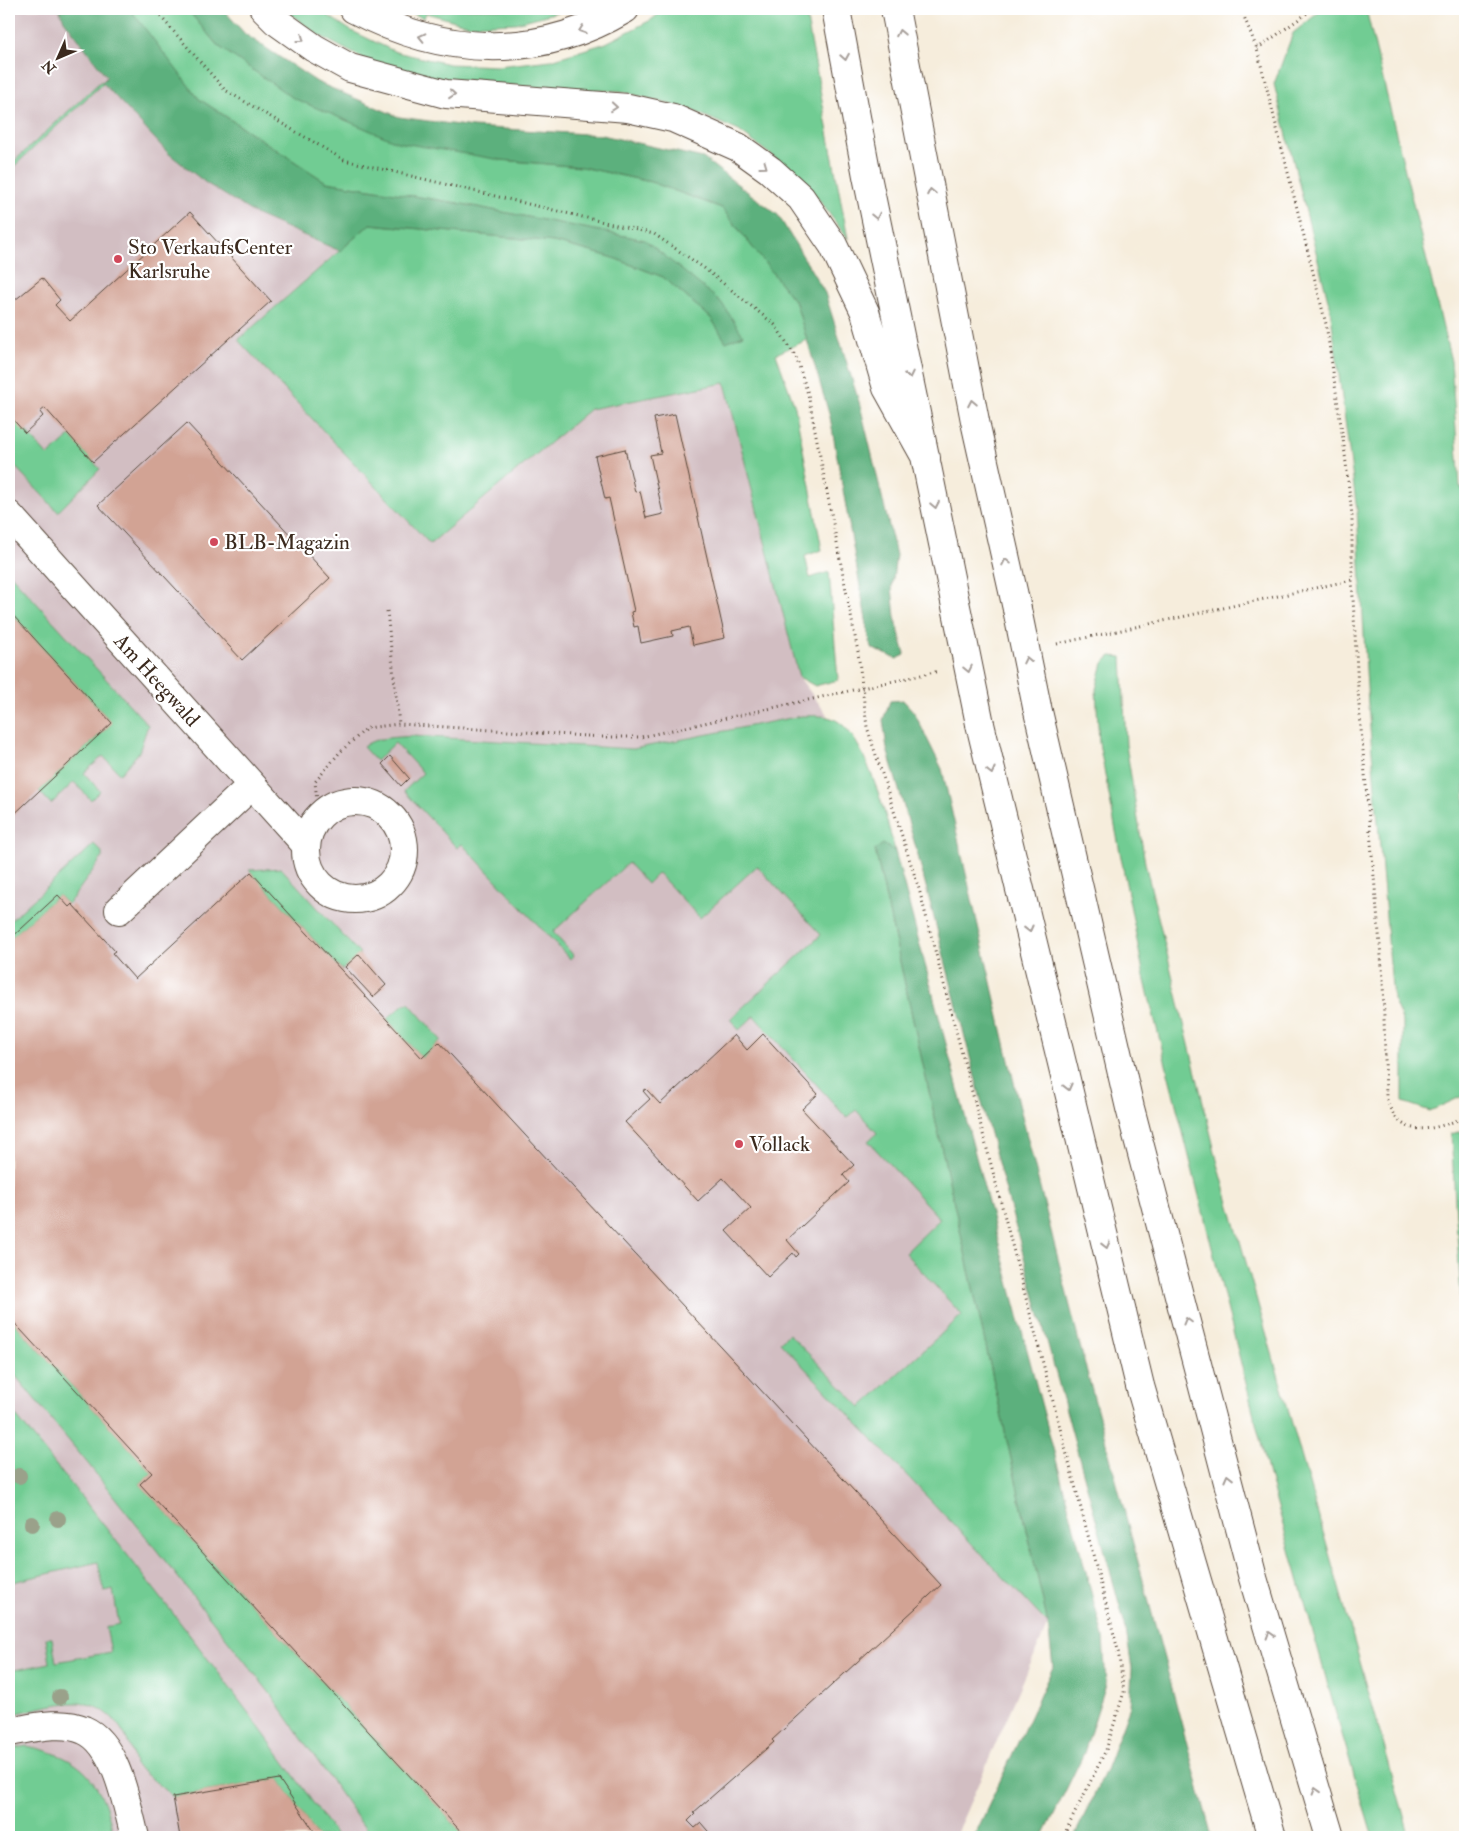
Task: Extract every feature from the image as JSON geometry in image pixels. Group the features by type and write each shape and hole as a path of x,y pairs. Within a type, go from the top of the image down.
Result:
{"main road":[{"path":"264,9 276,21 314,48 350,68 446,94 628,108 673,118 738,148 770,170 801,198 832,245 865,312 887,388 926,458"},
{"path":"354,9 378,22 412,35 455,45 505,47 560,37 601,23 625,9"},
{"path":"836,9 867,176 980,724 1140,1386 1272,1837"},
{"path":"895,9 976,426 1037,707 1130,1108 1253,1578 1330,1837"},
{"name":"Am Heegwald","path":"9,515 306,845"},
{"path":"119,910 252,786"},
{"path":"346,801 370,803 391,815 400,828 405,844 405,859 400,873 391,885 378,895 364,899 348,899 334,895 321,887 312,874 307,860 306,845 310,830 319,817 331,807 346,801"},
{"path":"9,1732 55,1726 85,1730 98,1739 112,1759 135,1837"}],"path":[{"path":"154,9 225,90 344,160 654,234 704,268 775,325 796,357 808,394 858,652 868,727 918,889 1118,1650 1124,1692 1106,1750 1063,1837"},
{"path":"1241,9 1257,49 1326,324 1352,515 1352,580 1360,706 1384,979 1386,1096 1389,1109 1398,1122 1417,1129 1436,1128 1465,1117"},
{"path":"1257,49 1313,9"},
{"path":"1111,632 1352,580"},
{"path":"386,611 399,724"},
{"path":"319,817 315,782 324,768 367,728 399,724 641,737 911,678"}],"shaded area":[{"path":"9,9 59,9 64,20 107,77 102,82 168,153 711,318 799,677 826,713 878,863 1048,1624 955,1837 9,1837"}],"green space":[{"path":"59,9 130,9 199,99 326,182 457,203 645,240 721,302 743,335 726,342 711,318 663,277 611,257 554,242 370,224 340,251 257,215 206,183 168,153 102,82 107,77 64,20"},
{"path":"128,9 187,9 218,46 501,160 582,167 651,182 722,208 796,303 807,340 776,354 795,407 822,550 805,556 810,578 829,572 838,680 815,686 799,677 725,383 590,409 430,544 238,340 370,224 554,242 611,257 663,277 711,318 726,341 743,335 645,240 457,203 326,182 199,99"},
{"path":"187,9 223,9 245,34 317,82 399,117 473,127 602,135 703,158 778,215 825,293 860,405 896,555 892,587 895,617 905,655 897,659 871,648 830,417 796,303 722,208 651,182 582,167 501,160 397,142 293,98 218,46"},
{"path":"284,9 318,9 350,30 396,52 449,64 498,66 551,60 606,43 651,20 665,9 805,9 848,239 816,196 783,164 739,131 691,110 620,91 551,89 418,76 368,61 318,35"},
{"path":"400,9 569,9 516,23 469,25 426,13 424,18"},
{"path":"1323,9 1366,9 1451,361 1460,486 1465,494 1465,1095 1430,1111 1403,1102 1403,1022 1393,999 1368,705 1357,510 1330,308 1274,84 1293,33"},
{"path":"101,81 103,83 9,171 9,166"},
{"path":"9,412 48,456 70,436 100,469 58,512 9,460"},
{"path":"9,573 148,725 139,752 120,774 103,756 84,773 100,791 91,800 74,782 51,804 39,791 112,723 9,611"},
{"path":"1111,656 1122,657 1126,745 1145,863 1218,1164 1410,1837 1373,1837 1338,1721 1270,1479 1144,977 1099,743 1096,689 1103,663"},
{"path":"903,700 914,712 942,769 1019,1104 1079,1342 1212,1837 1074,1837 1106,1770 1130,1706 1132,1669 1125,1625 986,1119 916,848 887,749 883,720 890,701"},
{"path":"801,716 821,716 835,719 849,731 858,745 874,781 895,851 889,847 875,850 1048,1624 780,1342 789,1334 861,1407 962,1315 905,1253 940,1219 868,1141 877,1133 856,1110 847,1118 754,1016 739,1030 730,1019 821,935 757,866 700,918 658,873 647,884 628,863 553,932 574,956 570,959 462,844 457,848 404,791 423,773 395,743 376,761 363,747 380,739 412,736 633,749"},
{"path":"94,844 102,852 102,858 72,899 67,904 58,895 9,940 9,922"},
{"path":"883,844 895,851 1103,1637 1106,1684 1084,1753 1043,1837 974,1837 1053,1667 1048,1624 875,850"},
{"path":"281,868 360,954 342,970 249,870"},
{"path":"409,1003 441,1040 422,1058 387,1019 404,1004"},
{"path":"1465,1130 1465,1366 1451,1134"},
{"path":"9,1317 152,1473 140,1484 466,1837 371,1837 269,1692 89,1465 9,1368"},
{"path":"9,1407 136,1565 218,1672 337,1837 318,1837 279,1779 173,1797 135,1765 129,1743 117,1723 109,1715 89,1704 61,1704 9,1715 9,1671 50,1663 46,1638 52,1638 56,1662 111,1652 106,1627 119,1624 113,1590 104,1592 98,1562 9,1583"},
{"path":"27,1746 63,1757 77,1765 88,1775 104,1801 114,1837 9,1837 9,1749"}],"building":[{"path":"190,212 271,301 93,462 45,408 40,412 43,416 25,433 9,415 9,305 42,278 60,300 55,305 70,321"},
{"path":"675,414 725,638 693,645 689,627 672,631 673,636 641,643 638,626 634,627 631,612 634,611 609,498 605,499 595,456 625,449 635,492 640,491 646,518 663,514 650,455 661,453 654,418"},
{"name":"BLB-Magazin","path":"187,423 330,578 242,660 98,505"},
{"path":"9,611 112,723 9,819"},
{"path":"390,756 409,778 401,786 382,764"},
{"path":"251,872 422,1058 439,1042 941,1585 772,1740 774,1742 693,1813 695,1814 688,1821 695,1828 701,1823 713,1837 466,1837 140,1484 152,1473 9,1317 9,940 58,895 69,907 72,904 115,951 112,953 135,979"},
{"path":"359,954 386,985 373,997 345,967"},
{"name":"Vollack","path":"763,1034 818,1094 802,1109 854,1165 843,1175 849,1182 787,1240 799,1254 796,1257 793,1253 768,1277 726,1231 751,1208 723,1178 698,1201 625,1122 650,1099 643,1091 646,1089 660,1104 734,1035 747,1050"},
{"path":"279,1779 318,1837 180,1837 173,1797"}],"place":[{"name":"Sto VerkaufsCenter Karlsruhe","path":"118,259"},
{"name":"BLB-Magazin","path":"214,542"},
{"name":"Vollack","path":"739,1144"}]}
